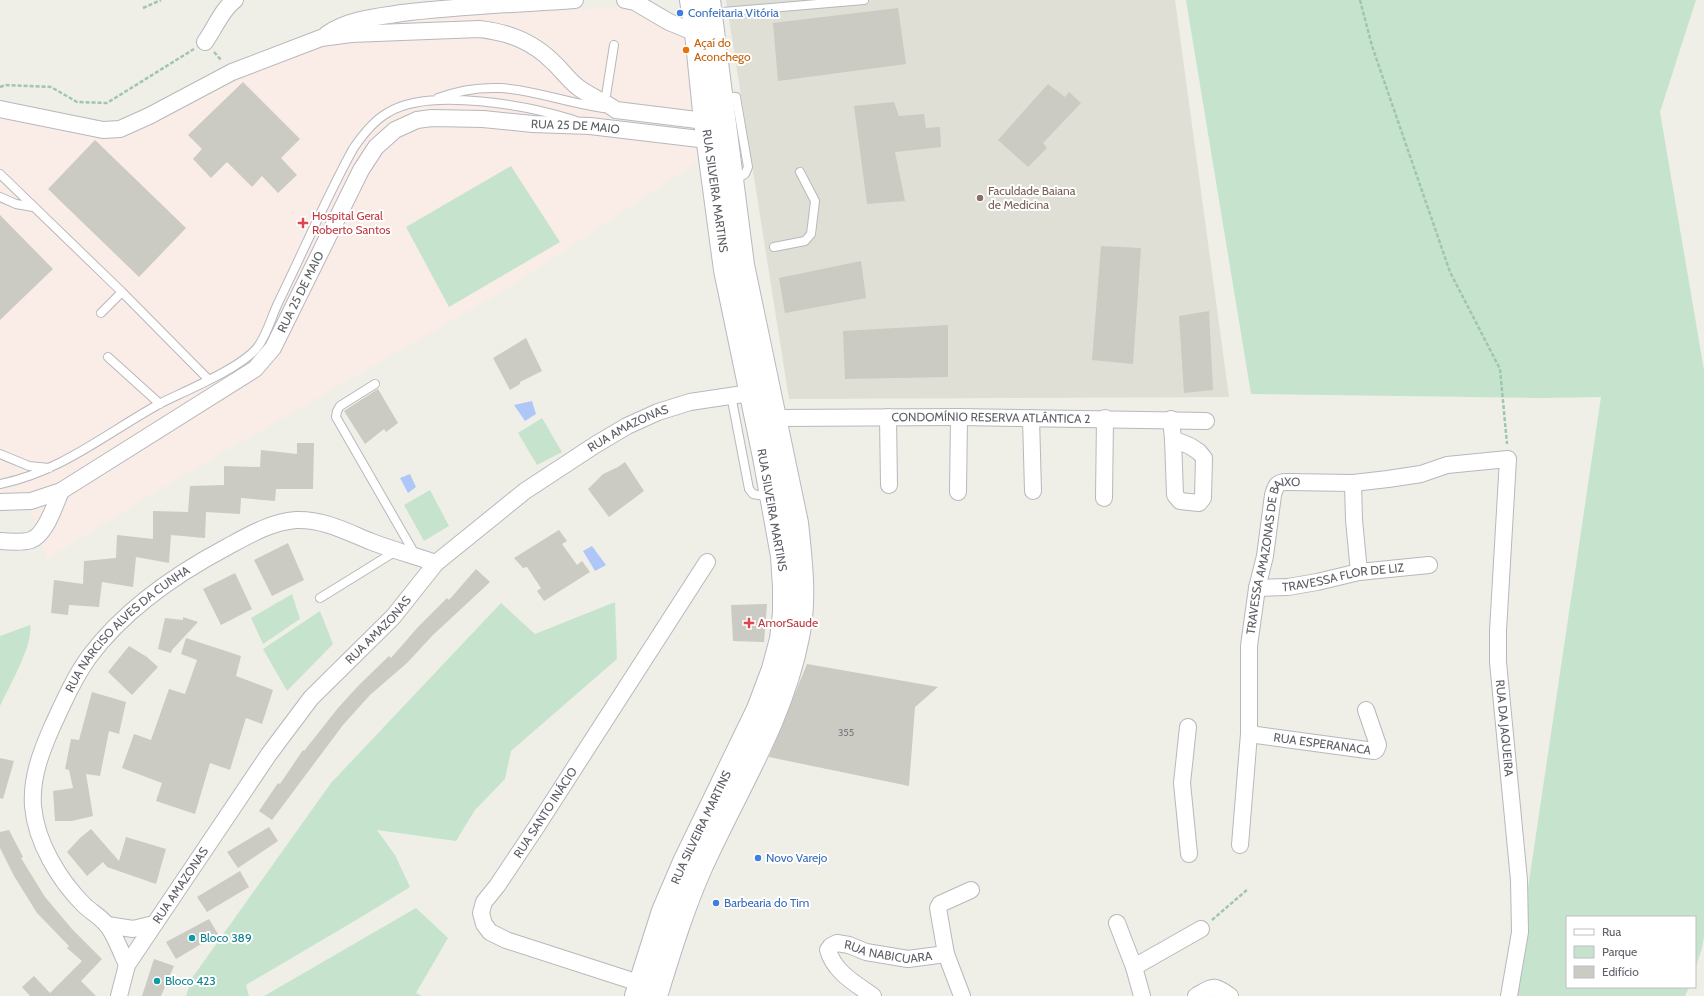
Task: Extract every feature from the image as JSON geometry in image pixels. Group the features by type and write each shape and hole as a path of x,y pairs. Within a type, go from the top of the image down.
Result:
{"main road":[{"name":"RUA SILVEIRA MARTINS","path":"638,990 663,911 684,862 758,709 773,669 781,639 784,613 782,556 772,497 740,394 725,270 714,132 691,0"},
{"name":"RUA SILVEIRA MARTINS","path":"656,996 680,919 700,870 777,710 798,637 802,608 801,559 797,523 743,266 732,182 714,132 721,96 709,7"}],"street":[{"path":"205,42 215,28 227,6 235,0"},
{"path":"321,38 348,23 467,3 575,0"},
{"path":"625,0 635,2 669,22 696,33"},
{"name":"RUA 25 DE MAIO","path":"0,109 103,130 120,129 149,116 232,72 321,38 395,32 479,29 495,31 526,41 552,60 578,87 619,115 714,132"},
{"name":"RUA 25 DE MAIO","path":"0,502 31,501 61,491 255,369 273,348 361,170 376,147 395,130 418,120 432,118 483,119 533,124 590,126 619,115"},
{"name":"RUA AMAZONAS","path":"119,996 127,965 290,725 311,698 393,617 436,563 525,491 627,426 658,412 690,402 740,394"},
{"path":"888,417 889,485"},
{"path":"958,492 959,417"},
{"name":"CONDOMÍNIO RESERVA ATLÂNTICA 2","path":"776,418 1105,418 1206,421"},
{"path":"1031,418 1033,491"},
{"path":"1104,498 1105,418"},
{"path":"1171,419 1174,439"},
{"name":"TRAVESSA AMAZONAS DE BAIXO","path":"1240,845 1249,734 1249,646 1257,588 1265,556 1273,494 1276,485 1280,482 1353,483 1421,474 1447,465 1508,458"},
{"name":"RUA DA JAQUEIRA","path":"1508,458 1498,631 1498,662 1519,880 1520,932 1509,996"},
{"path":"1353,483 1354,520 1359,572"},
{"path":"0,541 22,541 32,539 39,534 52,512 61,491"},
{"name":"RUA NARCISO ALVES DA CUNHA","path":"127,965 107,925 84,906 65,884 51,861 40,834 33,807 34,777 42,748 72,686 88,658 112,630 141,604 173,580 212,555 256,531 276,524 297,520 334,526 372,542 436,563"},
{"name":"RUA SANTO INÁCIO","path":"638,990 506,940 490,932 484,924 481,913 484,902 497,886 537,826 707,562"},
{"name":"TRAVESSA FLOR DE LIZ","path":"1257,588 1288,587 1359,572 1429,565"},
{"name":"RUA ESPERANACA","path":"1249,734 1374,751 1378,745 1366,710"},
{"path":"1188,727 1182,783 1189,854"},
{"path":"962,996 946,954 938,908 940,904 971,890"},
{"path":"1116,922 1134,967 1142,996"},
{"path":"107,925 133,929 154,924"},
{"path":"1134,967 1201,929"},
{"name":"RUA NABICUARA","path":"873,996 838,970 830,960 828,950 831,946 837,943 850,945 866,952 908,959 946,954"},
{"path":"1196,996 1213,987 1216,987 1230,996"}],"lane":[{"path":"709,7 864,0"},
{"path":"0,484 24,478 50,468 160,404 208,380 244,359 259,345 344,167 360,139 368,129 389,112 402,106 434,99 455,91 476,88 507,87 619,115 614,45"},
{"path":"721,96 736,97 748,167 745,174 732,182"},
{"path":"434,99 505,105 562,116 590,126"},
{"path":"774,247 805,240 811,234 815,201 800,172"},
{"path":"0,174 122,292 208,380"},
{"path":"0,197 16,204 33,206"},
{"path":"101,313 122,292"},
{"path":"108,357 160,404"},
{"path":"375,384 340,406 336,417 416,557"},
{"path":"0,454 29,466 50,468"},
{"path":"320,598 397,550"}],"path":[{"path":"143,8 161,0"},
{"path":"1360,0 1372,46 1450,272 1500,369 1508,458"},
{"path":"0,87 5,85 51,87 77,102 108,103 205,42 232,72"},
{"path":"1201,929 1248,889"}],"shaded area":[{"name":"Faculdade Baiana de Medicina","path":"726,0 1175,0 1229,397 789,399"},
{"name":"Hospital Geral Roberto Santos","path":"629,7 688,40 703,159 508,288 167,485 47,559 30,508 15,511 0,510 0,113 114,139 353,22"}],"green space":[{"path":"1186,0 1696,0 1660,112 1704,370 1704,936 1702,948 1696,966 1696,916 1566,916 1566,988 1689,988 1685,996 1512,996 1601,397 1541,398 1251,394"},
{"path":"511,166 560,242 449,307 406,227"},
{"path":"542,418 562,452 537,465 518,433"},
{"path":"430,490 449,526 424,541 404,505"},
{"path":"292,594 300,619 263,644 251,618"},
{"path":"615,602 617,659 511,751 505,779 475,810 456,841 377,830 395,855 410,887 246,985 249,996 186,996 192,978 331,783 501,603 535,634"},
{"path":"320,611 333,644 287,691 263,649"},
{"path":"30,625 30,633 25,654 0,706 0,636"},
{"path":"416,908 448,938 416,993 422,996 264,996"}],"water":[{"path":"532,401 536,414 525,421 514,405"},
{"path":"410,474 416,487 408,493 400,478"},
{"path":"592,546 606,565 595,571 583,551"}],"building":[{"path":"898,8 906,64 778,81 773,23"},
{"path":"243,82 300,139 281,158 297,175 278,193 262,176 252,187 227,162 211,178 193,159 202,149 188,135"},
{"path":"1048,84 1065,97 1069,92 1081,103 1043,143 1047,148 1028,167 998,140"},
{"path":"894,102 899,116 924,114 926,128 940,127 941,147 895,152 905,201 867,204 854,106"},
{"path":"95,140 186,228 139,277 48,189"},
{"path":"0,215 53,269 0,320"},
{"path":"1101,246 1141,248 1133,364 1092,360"},
{"path":"861,261 866,298 785,313 779,278"},
{"path":"1209,311 1213,390 1184,393 1179,316"},
{"path":"948,325 948,377 845,379 843,331"},
{"path":"526,338 542,371 520,382 520,384 510,390 493,358"},
{"path":"378,389 398,423 386,432 384,429 365,444 344,411"},
{"path":"297,443 314,443 313,489 276,489 275,501 241,498 240,514 206,512 205,538 171,535 169,563 136,557 133,587 102,582 99,607 69,605 68,615 51,613 54,580 83,584 84,561 116,558 117,535 153,539 153,511 188,512 190,486 224,485 224,466 260,467 261,450 297,454"},
{"path":"625,462 644,491 609,517 588,489 603,474"},
{"path":"559,530 567,541 562,544 577,565 582,561 590,572 544,601 537,591 541,588 527,567 523,568 514,558"},
{"path":"288,543 304,580 272,596 254,560"},
{"path":"476,569 490,582 433,635 407,663 370,695 343,725 272,820 259,811 278,783 280,784 303,750 304,751 338,708 389,656 391,658 418,627 447,598 449,600"},
{"path":"235,573 252,609 221,625 203,589"},
{"name":"AmorSaude","path":"767,604 764,642 733,641 731,605"},
{"path":"183,617 198,622 172,650 171,653 158,649 165,618 183,620"},
{"path":"186,638 241,656 236,676 273,690 262,724 246,718 230,770 210,763 195,814 156,801 162,783 122,768 134,734 151,740 169,689 185,694 197,660 181,654"},
{"path":"129,646 147,657 158,667 132,695 108,672"},
{"path":"807,664 938,687 915,707 909,786 769,757"},
{"path":"92,692 126,702 119,734 109,731 100,776 86,774 93,816 72,821 55,821 53,791 73,788 69,770 65,769 71,739 79,740"},
{"path":"0,758 14,761 3,799 0,798"},
{"path":"269,827 278,841 238,868 227,852"},
{"path":"91,829 119,861 126,837 166,849 156,884 107,867 103,862 87,876 67,852"},
{"path":"9,830 23,857 21,858 45,897 72,929 102,959 81,981 96,996 30,996 22,987 34,976 50,993 82,961 67,948 69,946 37,913 14,876 0,848 0,832"},
{"path":"240,871 249,887 207,912 197,897"},
{"name":"Bloco 389","path":"209,919 218,934 176,959 166,942"},
{"name":"Bloco 423","path":"154,959 174,966 161,996 142,996"}],"place":[{"name":"Confeitaria Vitória","path":"680,13"},
{"name":"Açaí do Aconchego","path":"686,50"},
{"name":"Faculdade Baiana de Medicina","path":"980,198"},
{"name":"Hospital Geral Roberto Santos","path":"303,223"},
{"name":"AmorSaude","path":"749,623"},
{"name":"Novo Varejo","path":"758,858"},
{"name":"Barbearia do Tim","path":"716,903"},
{"name":"Bloco 389","path":"192,938"},
{"name":"Bloco 423","path":"157,981"}]}
